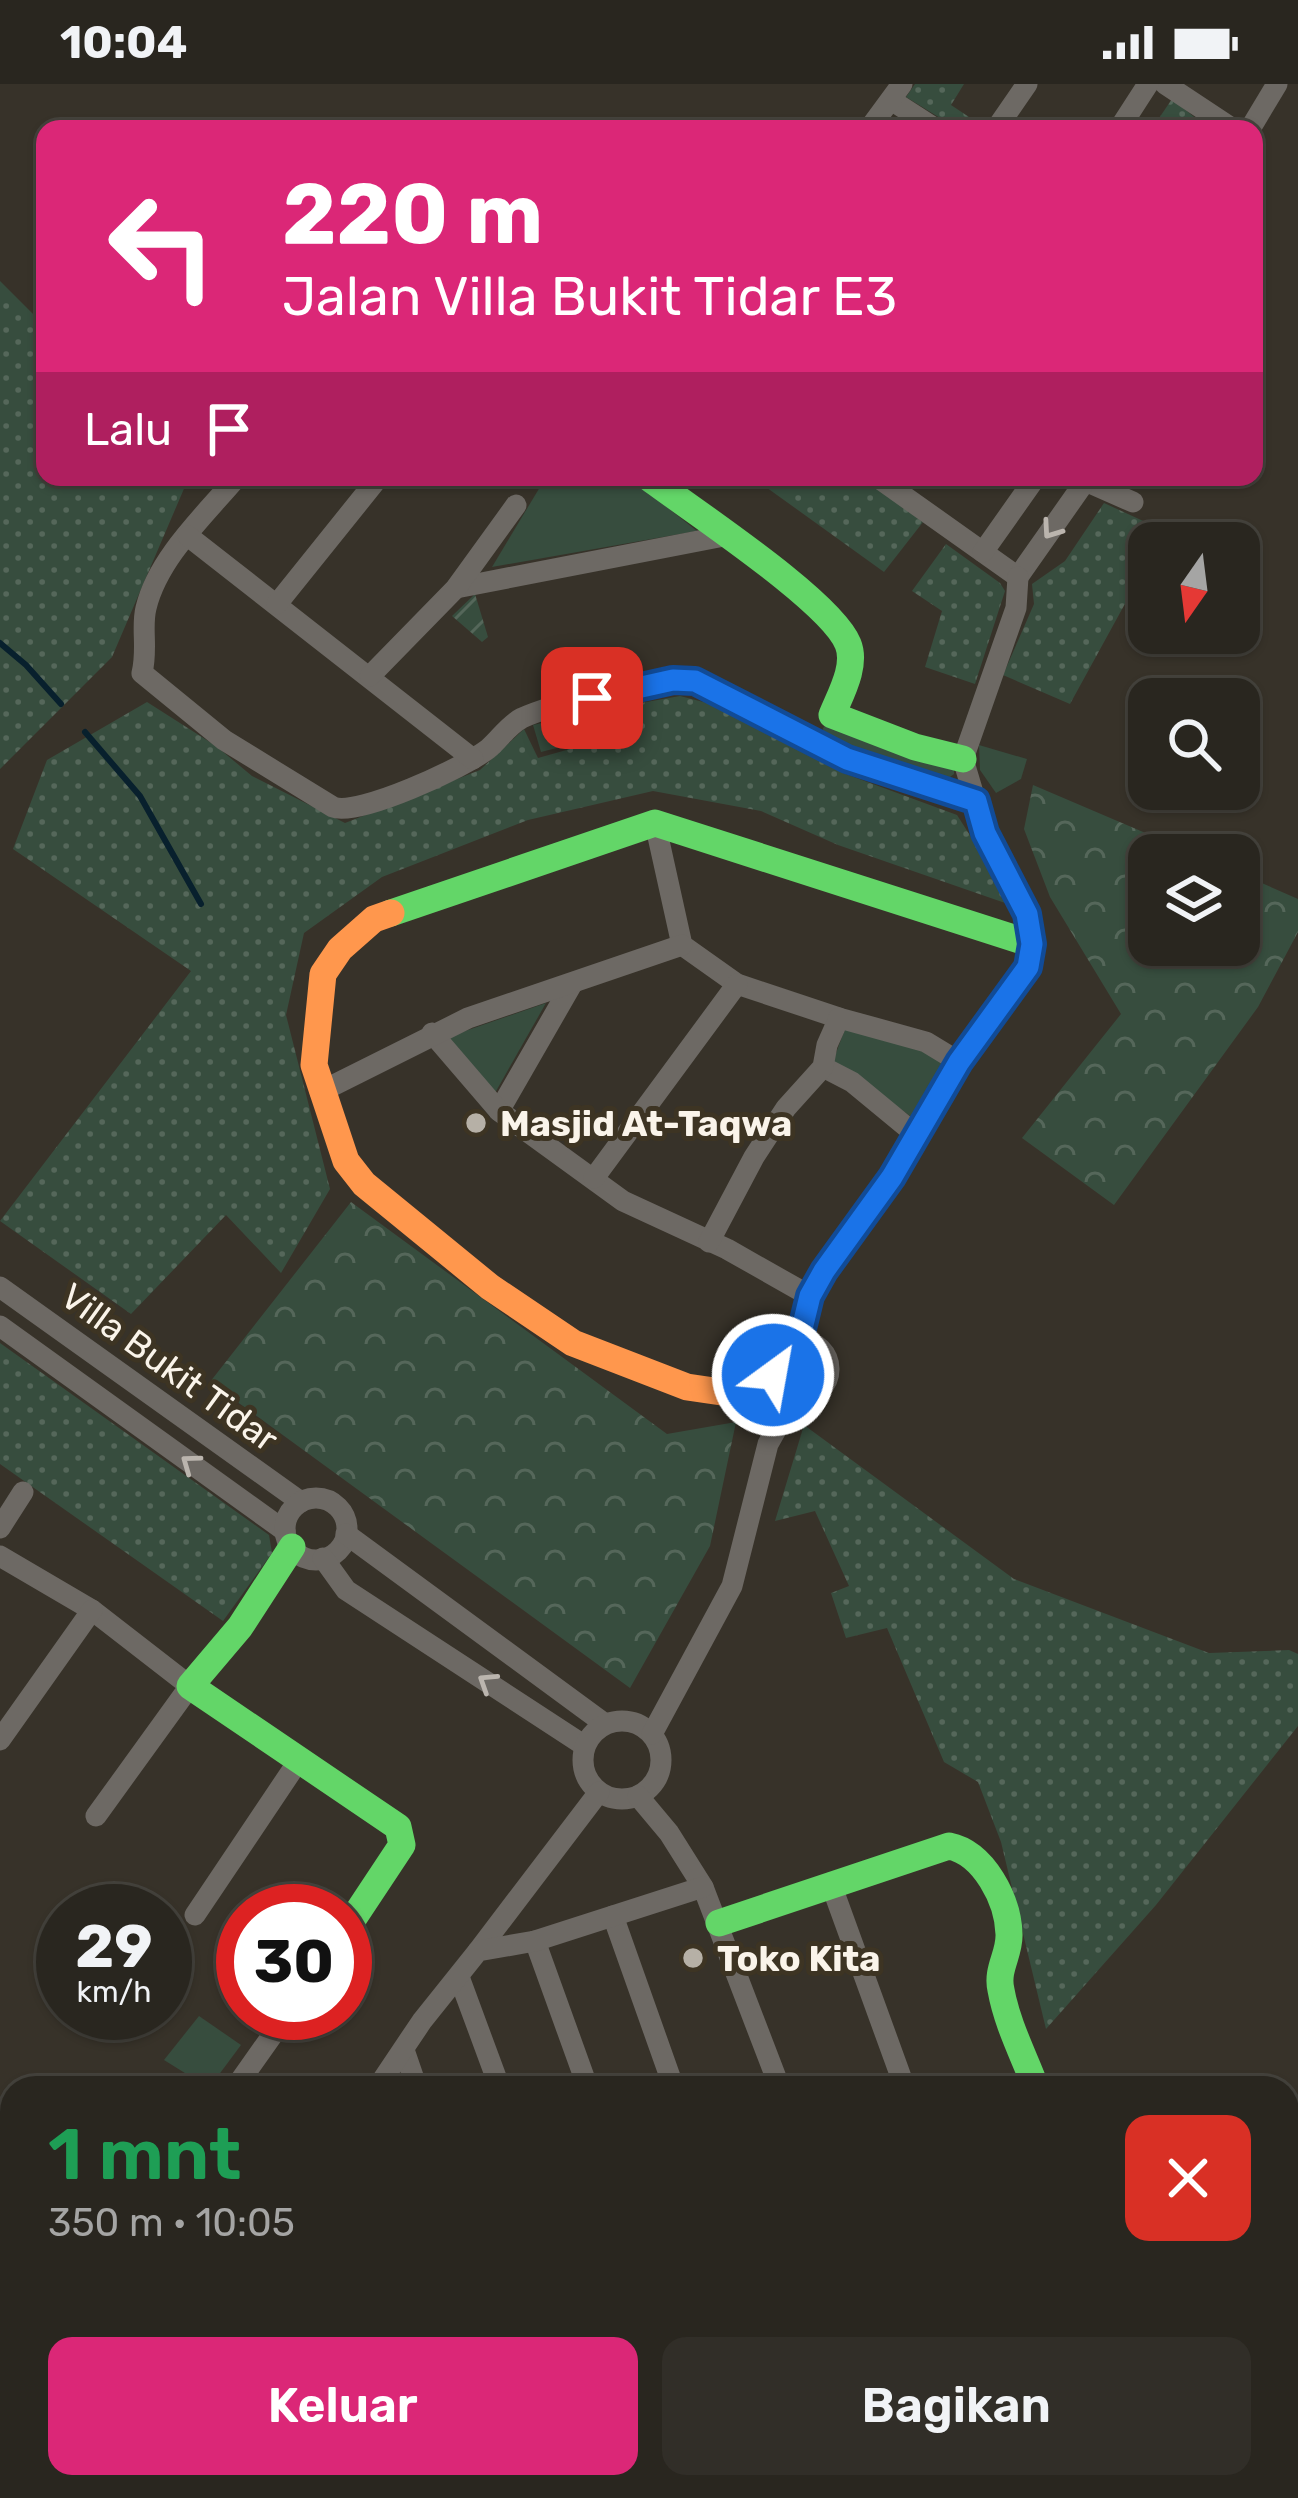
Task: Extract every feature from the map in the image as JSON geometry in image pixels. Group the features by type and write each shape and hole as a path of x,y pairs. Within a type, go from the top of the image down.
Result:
{"street":[{"path":"1002,120 1027,84"},
{"path":"1125,120 1148,84"},
{"path":"1165,84 1219,120"},
{"path":"1255,120 1277,84"},
{"path":"876,120 897,92 927,120"},
{"path":"230,486 155,578 144,614 148,649 142,673 224,740 342,811 364,807 473,759 517,720 552,706 673,680 713,688 847,759 976,801"},
{"path":"277,604 372,486"},
{"path":"660,486 778,574 846,636 850,651 847,674 832,715 802,735"},
{"path":"890,486 1018,578"},
{"path":"983,552 1030,486"},
{"path":"799,1341 810,1296 892,1177 959,1062 1028,967 1032,944 1027,914 985,833 963,759 1016,608 1018,578 1076,486"},
{"path":"1094,486 1133,502"},
{"path":"370,676 456,588 516,505"},
{"path":"188,536 473,759"},
{"path":"456,588 724,536"},
{"path":"832,715 915,747 963,759"},
{"path":"773,1375 735,1394 688,1387 573,1343 490,1287 364,1184 346,1161 314,1065 323,974 340,949 374,920 655,823 1032,944"},
{"path":"655,823 682,945 737,984 926,1042 959,1062"},
{"path":"320,1092 431,1033 682,945"},
{"path":"499,1112 572,984"},
{"path":"594,1178 737,984"},
{"path":"709,1242 754,1156 786,1108 823,1067 838,1018"},
{"path":"431,1033 499,1112 623,1201 745,1258 810,1296"},
{"path":"823,1067 852,1082 915,1134"},
{"name":"Villa Bukit Tidar","path":"0,1286 301,1502"},
{"name":"Villa Bukit Tidar","path":"0,1326 289,1539"},
{"path":"652,1734 732,1586 772,1435 825,1384 829,1367 816,1345 799,1341 782,1348 773,1375 781,1388 806,1398"},
{"path":"0,1528 23,1492"},
{"path":"96,1816 190,1686 241,1627 289,1539 289,1514 310,1498 330,1501 344,1515 346,1534 338,1550 323,1558 306,1558 289,1539"},
{"path":"346,1534 605,1724 632,1722 652,1734 660,1752 660,1771 638,1796 617,1799 599,1792 584,1773 584,1746 605,1724"},
{"path":"0,1556 92,1610 190,1686 398,1827 402,1845 372,1890"},
{"path":"323,1558 346,1590 584,1746"},
{"path":"0,1740 92,1610"},
{"path":"195,1915 299,1760"},
{"path":"385,2076 599,1792"},
{"path":"638,1796 669,1833 703,1887 776,2076"},
{"path":"719,1924 949,1846 962,1846 974,1853 986,1873 1009,1933 998,1982 1032,2076"},
{"path":"478,1951 535,1941 703,1887"},
{"path":"832,1887 900,2076"},
{"path":"613,1916 670,2076"},
{"path":"535,1941 584,2076"},
{"path":"459,1977 496,2076"},
{"path":"244,2076 269,2040"},
{"path":"404,2050 413,2076"}],"green space":[{"path":"915,84 964,84 951,105 974,120 943,120 906,97"},
{"path":"1172,99 1198,120 1158,120"},
{"path":"0,281 36,317 36,486 185,486 112,657 0,769"},
{"path":"541,486 640,486 697,531 492,567"},
{"path":"765,486 874,486 923,522 884,572"},
{"path":"1104,503 1145,522 1128,522 1128,598 1070,704 1003,675 1034,604 1032,584 1065,561"},
{"path":"946,544 1005,591 975,684 925,667 942,611 912,591"},
{"path":"475,594 488,637 482,642 452,616"},
{"path":"680,696 715,705 779,735 843,773 957,815 1008,904 838,845 761,811 653,791 528,820 382,877 304,933 286,1015 330,1189 281,1273 226,1215 131,1314 0,1221 191,971 13,849 47,760 147,702 216,746 252,776 345,823 480,770 524,729 538,758 602,740 596,711"},
{"path":"586,713 592,739 541,752 533,725"},
{"path":"832,721 954,766 954,774 946,780 930,778 853,754 824,739 823,728"},
{"path":"979,745 1027,759 1021,779 996,793 980,770"},
{"path":"1033,785 1148,834 1128,834 1128,966 1260,966 1260,882 1298,899 1298,932 1258,1007 1114,1205 1022,1138 1121,1014 1050,897 1024,829"},
{"path":"546,1003 495,1093 445,1038"},
{"path":"845,1029 920,1049 945,1065 913,1118 833,1061"},
{"path":"351,1202 667,1434 736,1422 710,1546 630,1688 210,1382"},
{"path":"0,1343 269,1535 272,1553 223,1621 0,1464"},
{"path":"804,1425 1014,1579 1209,1653 1289,1650 1298,1654 1298,1726 1156,1905 1046,2029 1001,1842 978,1782 944,1762 887,1628 846,1638 831,1593 849,1586 815,1511 775,1521"},
{"path":"199,2016 216,2028 216,2040 241,2045 218,2076 190,2076 164,2060 180,2040 192,2040 192,2025"}],"waterway":[{"path":"0,643 61,704"},
{"path":"85,732 140,796 201,904"}],"traffic: fast":[{"path":"660,486 788,581 836,626 848,644 850,662 832,715 915,747 963,759"},
{"path":"391,913 655,823 1032,944"},
{"path":"292,1547 240,1627 190,1686 398,1827 402,1845 372,1890"},
{"path":"719,1923 949,1846 962,1850 992,1880 1004,1907 1009,1941 1001,1990 1031,2076"}],"traffic: slow":[{"path":"391,913 374,919 340,949 323,974 314,1065 346,1161 364,1184 490,1287 573,1343 687,1387 735,1394 773,1375"}],"place":[{"name":"Masjid At-Taqwa","path":"476,1123"},
{"name":"Toko Kita","path":"693,1958"}],"route":[{"path":"592,698 673,680 695,681 847,759 976,801 985,833 1027,914 1032,944 1028,967 959,1062 892,1177 824,1271 810,1296 799,1341 782,1348 773,1375"}]}
